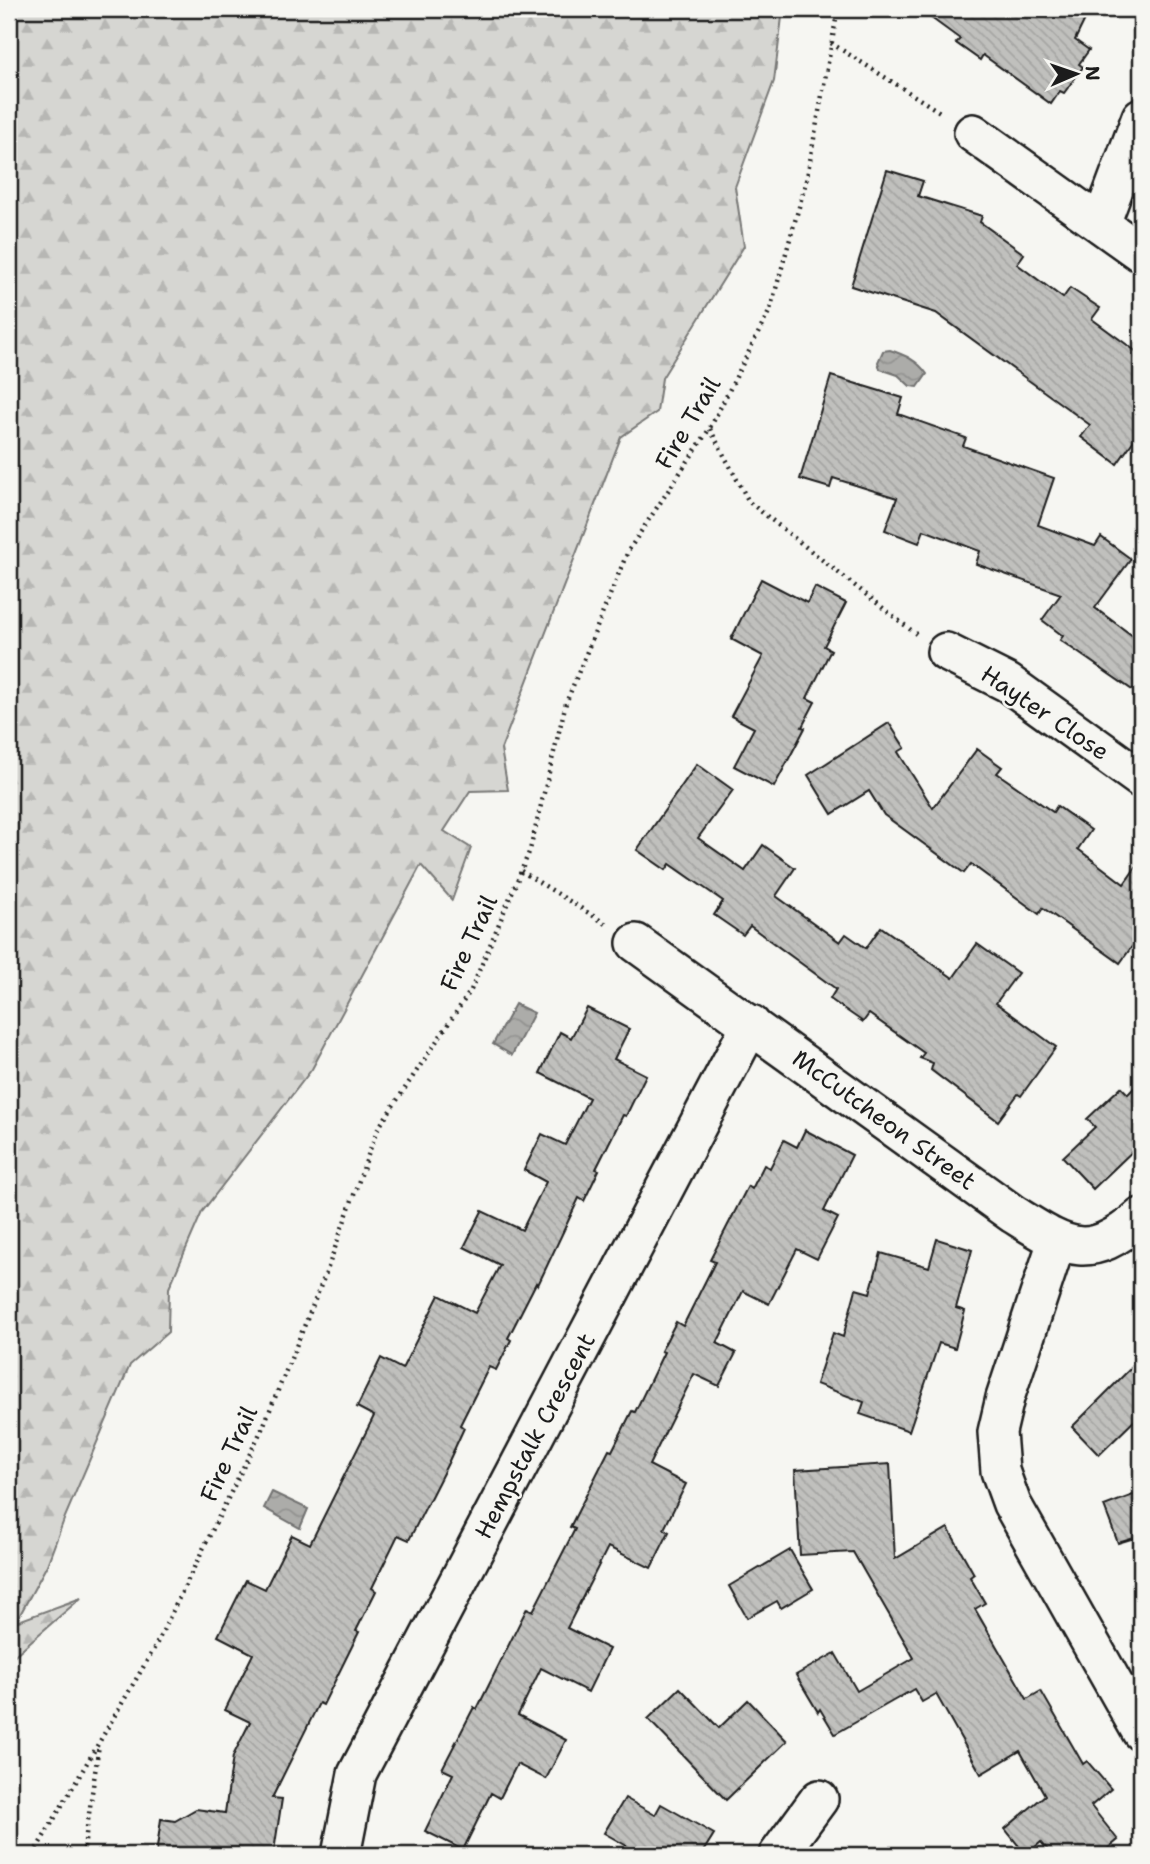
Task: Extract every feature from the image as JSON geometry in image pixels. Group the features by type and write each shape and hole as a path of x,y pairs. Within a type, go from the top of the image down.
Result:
{"street":[{"path":"1101,224 1141,117"},
{"path":"973,132 1141,253"},
{"name":"Hayter Close","path":"946,652 1008,683 1141,779"},
{"name":"McCutcheon Street","path":"636,943 1013,1214 1057,1241 1082,1247 1109,1240 1141,1217"},
{"name":"Hempstalk Crescent","path":"341,1855 357,1774 751,1024"},
{"path":"1057,1241 1005,1398 997,1432 1000,1471 1012,1504 1141,1732"},
{"path":"778,1855 819,1800"}],"path":[{"name":"Fire Trail","path":"33,1855 155,1647 262,1427 327,1273 377,1130 471,990 530,850 566,703 628,551 710,428 770,310 806,182 838,9"},
{"path":"831,43 973,132"},
{"path":"710,428 749,502 914,633 946,652"},
{"path":"521,871 636,943"},
{"path":"83,1855 100,1742"}],"green space":[{"path":"9,9 783,9 774,81 735,187 744,246 662,378 657,412 621,437 501,749 508,790 470,791 444,831 471,848 452,900 421,865 312,1069 202,1212 169,1288 168,1332 130,1365 47,1565 16,1622 81,1598 9,1660"}],"water":[{"path":"890,350 910,359 927,374 918,387 910,386 898,375 880,369 878,362 883,351"},
{"path":"515,1004 534,1013 512,1055 493,1044"},
{"path":"272,1492 308,1509 300,1528 264,1508"}],"building":[{"path":"919,9 1090,9 1075,40 1089,50 1079,64 1083,67 1064,93 1060,91 1051,104 983,55 980,60 956,43 960,39"},
{"path":"887,170 923,181 918,196 982,216 980,222 1024,254 1017,264 1063,298 1070,288 1100,308 1092,319 1141,355 1141,430 1117,464 1081,437 1090,425 936,313 851,286"},
{"path":"831,376 903,398 898,414 966,438 963,446 1054,478 1038,525 1095,546 1101,537 1131,559 1095,608 1141,642 1141,696 1060,640 1063,636 1042,620 1061,594 976,564 980,551 924,530 919,543 885,530 897,498 833,478 830,488 800,479"},
{"path":"761,579 807,603 815,587 846,603 824,646 831,650 807,698 815,702 802,727 805,728 774,787 734,766 754,728 731,716 763,656 731,639"},
{"path":"889,723 905,748 898,752 933,808 977,749 1002,767 997,773 1053,812 1057,806 1091,830 1078,849 1124,884 1141,860 1141,934 1120,963 1043,908 1039,914 971,864 964,873 884,815 869,791 832,814 808,775"},
{"path":"697,764 733,790 698,838 745,871 763,845 795,868 776,896 840,942 846,934 866,948 881,927 953,978 977,944 1018,973 996,1003 1056,1047 1021,1096 1018,1094 998,1121 931,1070 933,1063 920,1058 924,1053 869,1014 863,1022 830,999 836,989 750,926 743,935 714,915 723,901 670,864 666,870 637,850"},
{"path":"587,1008 629,1029 614,1059 646,1075 596,1169 599,1170 584,1201 579,1198 538,1285 536,1283 508,1338 511,1340 496,1370 489,1367 460,1425 464,1428 448,1463 409,1540 398,1535 372,1588 376,1591 356,1631 359,1632 323,1705 319,1703 272,1798 282,1799 274,1851 271,1855 156,1855 161,1819 175,1821 196,1809 225,1813 233,1756 250,1722 225,1710 253,1654 218,1636 246,1580 265,1589 292,1535 310,1544 374,1416 357,1407 381,1358 402,1369 439,1295 475,1313 500,1265 464,1247 482,1211 522,1230 546,1182 524,1170 542,1134 565,1145 589,1098 540,1073 560,1032 571,1038"},
{"path":"1141,1081 1141,1143 1093,1189 1063,1157 1095,1127 1087,1119 1121,1087 1128,1094"},
{"path":"805,1130 852,1155 824,1211 838,1218 817,1259 797,1249 769,1304 743,1291 717,1343 736,1353 719,1386 694,1374 649,1465 686,1484 664,1529 669,1532 651,1568 608,1547 567,1628 609,1649 588,1692 541,1668 518,1715 566,1740 546,1779 517,1764 500,1798 491,1793 463,1850 425,1831 453,1774 442,1769 474,1707 477,1709 527,1608 533,1611 575,1529 570,1527 609,1450 612,1451 632,1411 635,1412 676,1322 683,1326 715,1262 710,1260 748,1186 752,1189 764,1165 770,1168 784,1140 797,1147"},
{"path":"937,1239 972,1250 956,1308 965,1311 955,1348 939,1343 909,1431 860,1414 864,1402 816,1384 833,1333 843,1337 856,1289 870,1293 881,1253 929,1267"},
{"path":"1141,1358 1141,1414 1099,1455 1072,1427"},
{"path":"890,1464 895,1559 948,1528 974,1574 970,1577 985,1603 975,1609 1027,1699 1041,1691 1083,1764 1087,1761 1111,1789 1091,1806 1118,1840 1100,1855 1052,1855 1041,1842 1026,1855 1005,1829 1045,1795 1020,1751 981,1774 936,1694 922,1702 914,1689 835,1734 796,1675 835,1653 857,1691 914,1658 853,1552 800,1555 795,1470"},
{"path":"1141,1492 1141,1536 1118,1543 1104,1506"},
{"path":"790,1550 813,1589 781,1608 777,1601 747,1618 729,1586"},
{"path":"680,1688 719,1728 748,1700 787,1741 726,1800 648,1719"},
{"path":"625,1798 655,1815 661,1804 714,1834 701,1855 643,1855 604,1833"}]}
